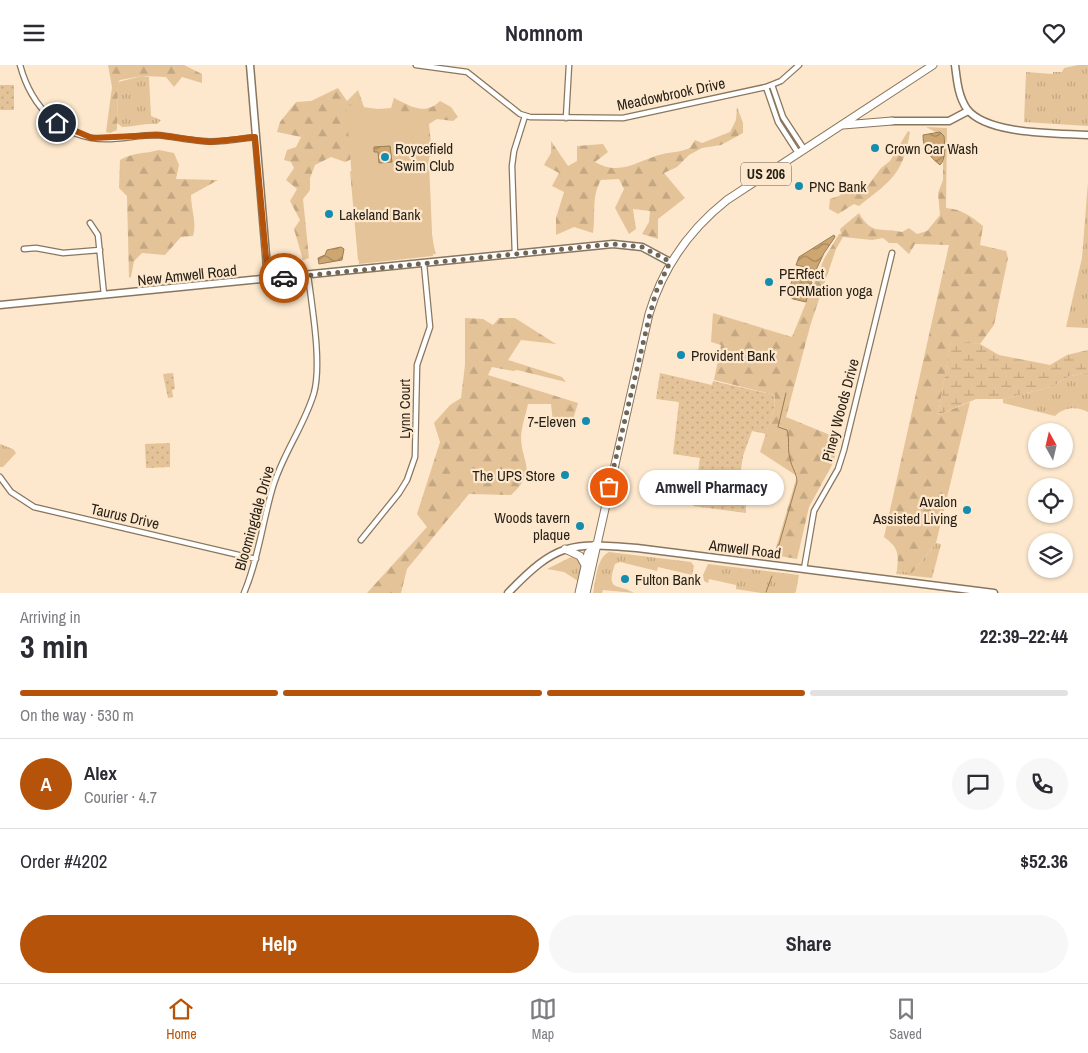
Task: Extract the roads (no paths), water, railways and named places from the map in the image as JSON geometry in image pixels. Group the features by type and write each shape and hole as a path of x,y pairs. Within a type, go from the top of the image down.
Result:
{"main road":[{"name":"US 206","path":"586,593 595,544 650,314 656,292 670,262 697,227 714,210 932,65"},
{"path":"841,125 892,121"},
{"name":"US 206","path":"578,593 588,553 595,544"},
{"path":"565,549 580,556 585,565"}],"street":[{"path":"20,65 26,86 38,106 57,123 85,137 106,139 158,135 210,142 255,137"},
{"path":"250,65 268,279"},
{"path":"416,65 468,69 525,116 514,151 512,166 515,255"},
{"path":"566,118 569,65"},
{"name":"Meadowbrook Drive","path":"525,116 622,118 766,87 786,77 799,65"},
{"path":"955,65 960,95 968,111 979,119 1001,127 1088,135"},
{"path":"772,85 783,117 801,151"},
{"path":"766,87 775,115 801,151"},
{"path":"892,121 950,121 968,111"},
{"path":"90,223 98,235 104,295"},
{"name":"New Amwell Road","path":"0,305 623,244 650,250 670,262"},
{"path":"24,249 36,248 63,253 100,250"},
{"name":"Piney Woods Drive","path":"804,569 814,511 838,469 844,450 892,253"},
{"name":"Lynn Court","path":"361,540 399,493 407,480 415,457 417,365 430,327 424,264"},
{"name":"Bloomingdale Drive","path":"244,593 256,559 275,481 309,406 316,383 317,359 308,275"},
{"name":"Taurus Drive","path":"0,477 18,498 46,511 256,559"},
{"name":"Amwell Road","path":"508,593 540,563 565,549 584,544 595,544 994,593"}],"water":[{"path":"940,132 944,136 945,148 940,165 927,152 923,135"},
{"name":"Roycefield Swim Club","path":"390,146 392,162 379,163 378,152 374,152 374,147"},
{"path":"834,235 835,237 824,253 816,270 796,265 799,257"},
{"path":"341,247 344,249 342,260 319,264 318,258 325,255 327,250"},
{"path":"794,275 806,278 812,282 806,302 793,299 787,295"}],"waterway":[{"path":"776,555 797,482 789,455 787,430 778,427 786,393"},
{"path":"766,592 772,576"}],"place":[{"name":"Crown Car Wash","path":"875,148"},
{"name":"Roycefield Swim Club","path":"385,157"},
{"name":"PNC Bank","path":"799,186"},
{"name":"Lakeland Bank","path":"329,214"},
{"name":"PERfect FORMation yoga","path":"769,282"},
{"name":"Provident Bank","path":"681,355"},
{"name":"7-Eleven","path":"586,421"},
{"name":"The UPS Store","path":"565,475"},
{"name":"Amwell Pharmacy","path":"609,487"},
{"name":"Avalon Assisted Living","path":"967,510"},
{"name":"Woods tavern plaque","path":"580,526"},
{"name":"Fulton Bank","path":"625,579"}]}
